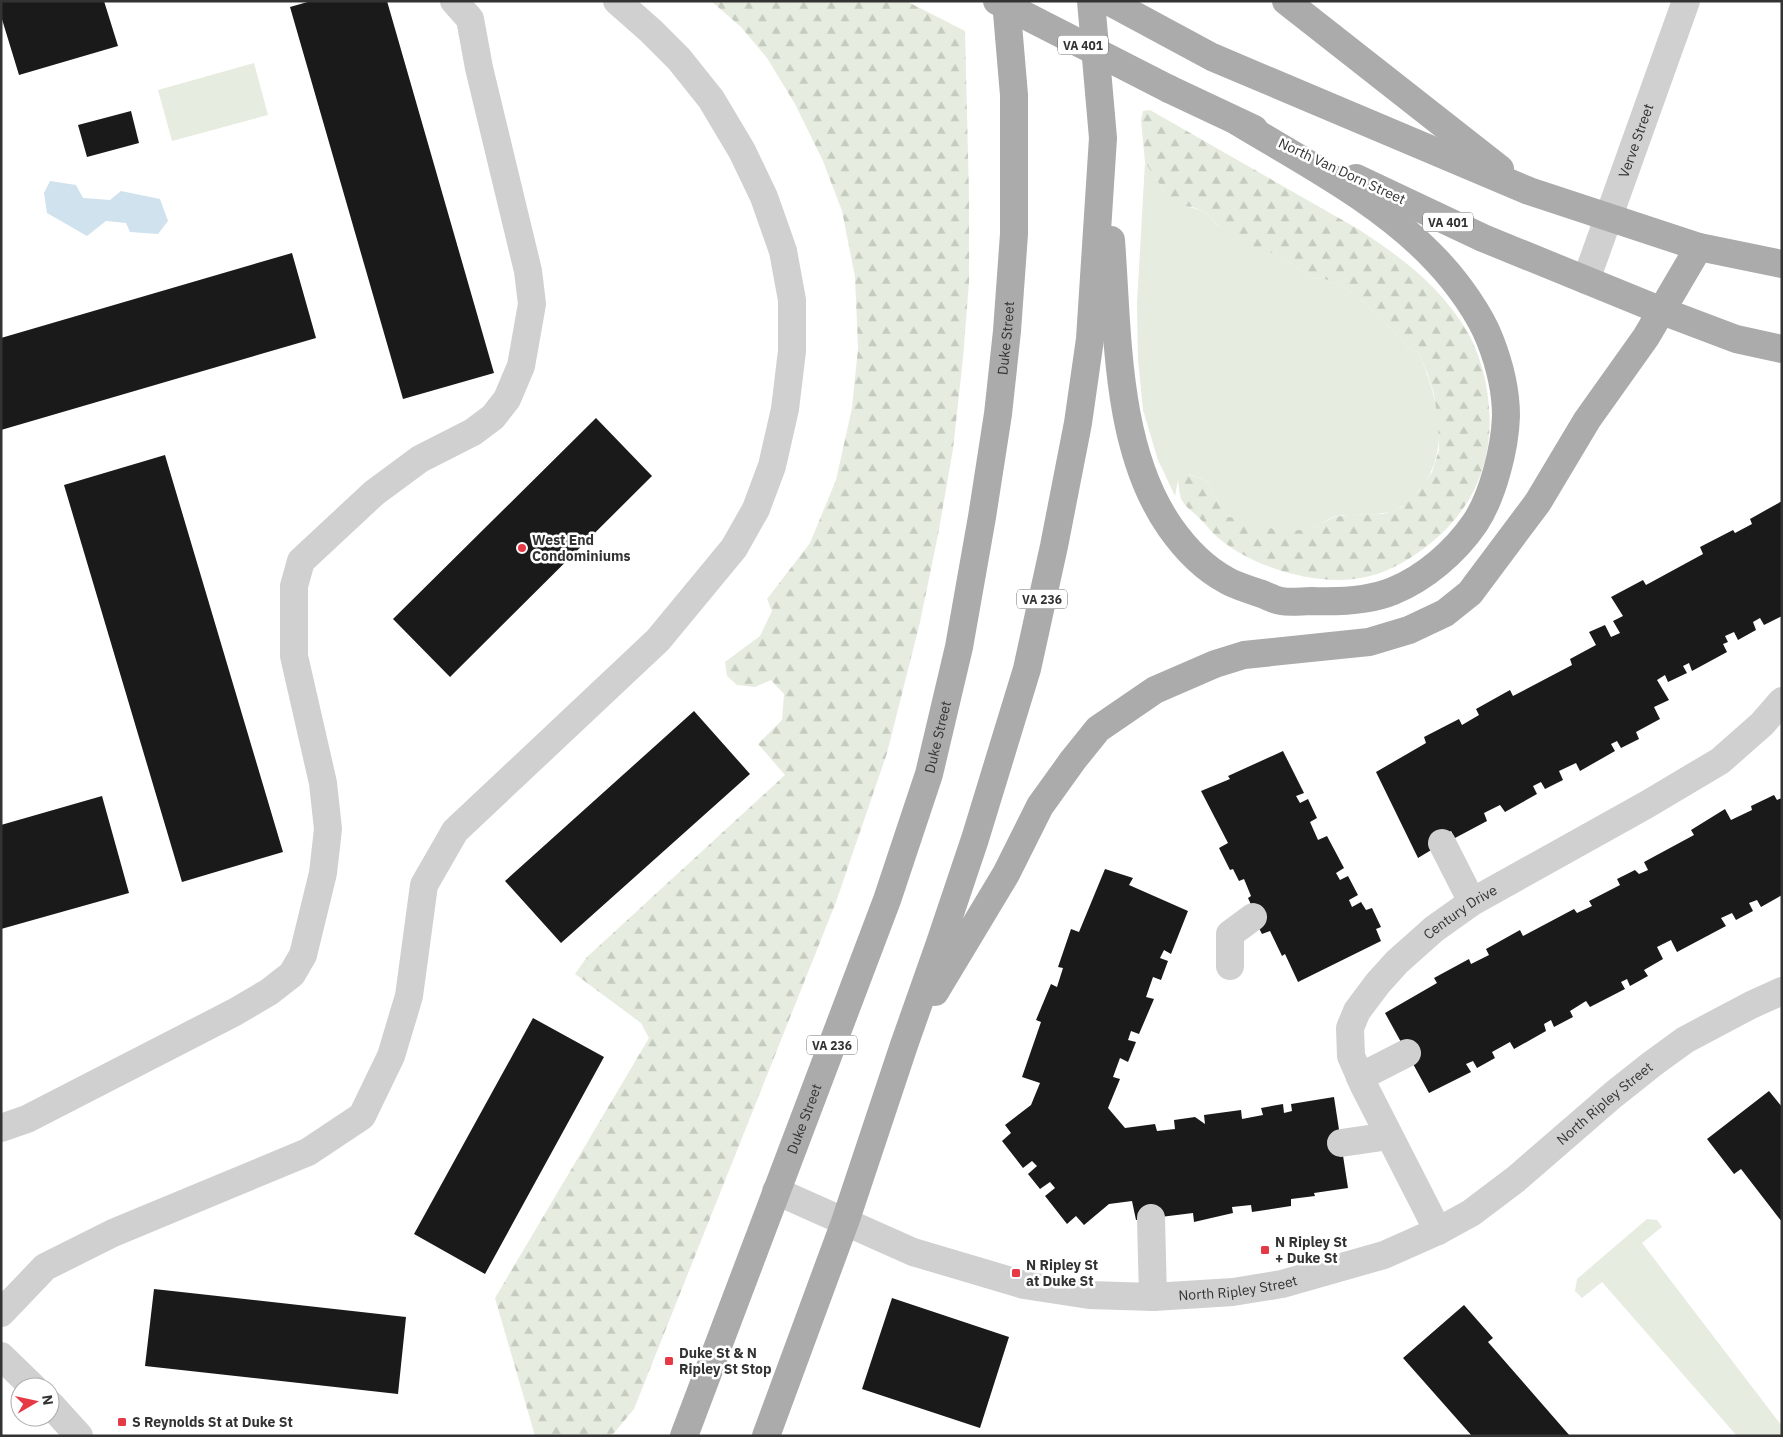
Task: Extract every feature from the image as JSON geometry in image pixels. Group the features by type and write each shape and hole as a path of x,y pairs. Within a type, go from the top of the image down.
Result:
{"main road":[{"name":"North Van Dorn Street","path":"997,1 1169,89 1482,238 1736,339 1782,348"},
{"name":"Duke Street","path":"682,1433 893,882 929,774 959,647 998,414 1007,331 1014,234 1014,95 1006,1"},
{"name":"VA 236","path":"766,1436 845,1222 947,924 1027,669 1078,423 1090,339 1103,138 1091,1"},
{"path":"1108,1 1212,57 1529,191 1699,247 1782,264"},
{"path":"1286,1 1529,191"},
{"path":"1103,138 1119,346 1128,426 1140,469 1153,498 1169,526 1187,549 1226,580 1282,601 1370,598 1393,591 1430,570 1454,549 1476,522 1489,494 1501,456 1506,415 1500,373 1489,338 1468,301 1438,262 1387,216 1238,122"},
{"path":"904,1045 1006,874 1040,806 1098,729 1154,690 1215,664 1244,655 1369,642 1409,630 1445,613 1470,593 1538,502 1587,420 1631,360 1662,311 1699,247"}],"street":[{"path":"1,1128 27,1119 235,1012 269,992 292,974 303,955 323,873 328,829 323,783 294,656 294,586 301,561 374,492 420,459 473,432 493,417 507,399 518,374 532,304 528,270 479,68 470,19 454,1"},
{"path":"1,1313 45,1267 112,1233 308,1152 362,1116 391,1056 409,996 424,885 455,830 658,640 734,548 756,508 772,466 781,428 792,351 792,300 783,251 764,197 742,151 711,99 679,59 617,1"},
{"name":"Verve Street","path":"1586,280 1686,1"},
{"name":"Century Drive","path":"1438,1231 1360,1078 1351,1056 1350,1028 1357,1011 1397,962 1434,929 1472,902 1646,805 1720,761 1762,724 1782,701"},
{"path":"1442,843 1472,902"},
{"path":"1230,966 1230,934 1253,917"},
{"name":"North Ripley Street","path":"776,1191 913,1252 1024,1285 1089,1294 1152,1297 1233,1292 1282,1284 1384,1255 1471,1214 1516,1179 1613,1095 1685,1040 1782,990"},
{"path":"1360,1078 1407,1053"},
{"path":"1341,1143 1389,1136"},
{"path":"1151,1218 1152,1297"},
{"path":"1,1356 23,1377"},
{"path":"60,1415 79,1436"}],"green space":[{"path":"711,1 906,1 965,31 969,282 953,449 920,622 887,753 836,902 634,1409 614,1433 608,1436 535,1436 495,1298 649,1038 641,1023 575,974 587,957 785,775 758,744 782,720 784,694 771,680 755,687 737,685 727,676 725,662 760,636 772,611 767,599 810,543 836,480 852,408 858,348 855,277 842,211 823,161 795,104 767,58 741,27"},
{"path":"254,63 268,115 172,141 158,90"},
{"path":"1150,110 1374,240 1432,286 1445,300 1472,340 1485,378 1489,407 1487,450 1482,470 1475,489 1452,523 1419,552 1399,564 1369,576 1346,580 1314,578 1282,571 1251,559 1226,544 1182,500 1178,480 1188,474 1207,481 1228,517 1239,518 1279,531 1302,530 1315,527 1334,517 1383,514 1402,507 1419,490 1432,472 1439,450 1438,422 1434,394 1418,352 1409,348 1360,298 1342,286 1325,279 1310,278 1285,259 1231,239 1204,211 1178,205 1162,188 1145,162 1141,120 1143,111"},
{"path":"1145,162 1162,188 1178,204 1204,211 1217,225 1285,259 1310,278 1325,279 1342,286 1360,298 1409,348 1418,352 1436,406 1439,425 1438,444 1435,462 1427,479 1405,505 1386,513 1335,517 1313,528 1289,532 1276,531 1228,517 1207,481 1189,474 1178,480 1175,496 1158,460 1143,410 1138,359 1137,304"},
{"path":"1647,1219 1657,1220 1662,1227 1642,1243 1782,1426 1782,1436 1737,1436 1602,1282 1582,1298 1575,1291 1577,1279"}],"water":[{"path":"50,181 76,185 83,198 110,200 121,191 160,199 168,221 158,234 130,232 126,223 106,221 87,236 47,213 44,193"}],"building":[{"path":"1,1 104,1 118,46 19,75 1,16"},
{"path":"311,1 387,1 494,373 403,399 290,7"},
{"path":"131,111 139,143 87,157 78,125"},
{"path":"292,253 316,338 1,430 1,338"},
{"name":"West End Condominiums","path":"596,418 652,476 450,677 393,619"},
{"path":"165,455 283,852 182,882 64,485"},
{"path":"1782,501 1782,616 1764,625 1760,618 1753,622 1756,630 1738,640 1734,632 1725,636 1728,642 1723,644 1727,652 1692,671 1689,663 1683,666 1687,673 1668,682 1665,675 1657,680 1669,700 1654,707 1660,719 1636,732 1639,739 1621,748 1617,741 1611,744 1615,751 1580,771 1576,763 1559,771 1563,780 1545,789 1541,782 1533,786 1537,794 1505,812 1500,805 1484,813 1487,821 1455,838 1451,831 1443,835 1446,841 1418,858 1376,772 1426,743 1424,737 1459,719 1462,725 1479,715 1476,709 1510,690 1513,696 1572,665 1570,659 1596,645 1589,632 1605,625 1611,637 1620,633 1613,621 1623,616 1611,597 1643,580 1646,585 1703,554 1700,547 1733,530 1735,533 1752,524 1750,519"},
{"path":"694,711 750,774 561,943 505,881"},
{"path":"1283,751 1304,793 1296,796 1300,803 1308,799 1317,818 1310,822 1318,840 1327,836 1344,868 1336,873 1340,880 1348,876 1358,895 1349,900 1352,907 1361,902 1366,910 1372,908 1381,927 1376,929 1381,941 1298,982 1285,954 1282,956 1270,931 1262,934 1253,917 1254,911 1248,898 1251,896 1244,879 1239,881 1233,869 1230,870 1219,848 1228,843 1201,791 1230,779 1228,776"},
{"path":"1774,795 1777,800 1782,798 1782,895 1761,907 1757,900 1749,903 1753,911 1736,920 1732,913 1721,918 1726,926 1677,952 1671,940 1657,947 1663,959 1644,970 1648,976 1630,986 1627,979 1621,982 1625,989 1590,1007 1586,1001 1570,1011 1573,1017 1554,1027 1551,1020 1544,1024 1546,1031 1514,1049 1510,1042 1492,1052 1495,1058 1477,1068 1473,1061 1466,1064 1471,1072 1429,1093 1385,1013 1437,983 1434,978 1469,959 1471,964 1489,955 1486,949 1520,930 1523,936 1574,909 1577,913 1592,906 1589,901 1620,885 1617,879 1635,870 1639,874 1648,870 1644,862 1694,835 1691,830 1725,809 1731,820 1752,810 1751,806"},
{"path":"102,796 129,893 1,929 1,825"},
{"path":"1105,869 1133,878 1129,885 1188,911 1171,954 1164,950 1160,958 1168,961 1161,980 1153,977 1146,997 1154,999 1139,1034 1131,1031 1128,1040 1136,1042 1128,1062 1120,1058 1113,1077 1120,1079 1108,1108 1125,1128 1155,1124 1157,1131 1175,1129 1174,1120 1195,1117 1205,1124 1204,1115 1241,1110 1242,1119 1263,1115 1261,1108 1283,1104 1284,1113 1292,1111 1291,1104 1334,1097 1348,1188 1314,1193 1315,1196 1291,1199 1291,1206 1252,1212 1251,1205 1232,1207 1233,1213 1194,1222 1193,1213 1136,1220 1132,1201 1109,1204 1084,1225 1076,1216 1067,1224 1045,1196 1055,1188 1050,1182 1040,1189 1028,1174 1037,1166 1032,1161 1023,1168 1002,1141 1011,1133 1005,1125 1031,1105 1040,1083 1022,1077 1041,1022 1036,1020 1051,984 1057,987 1063,968 1058,967 1071,929 1079,932"},
{"path":"533,1018 604,1057 485,1274 414,1234"},
{"path":"1769,1091 1782,1107 1782,1222 1741,1169 1734,1174 1707,1139"},
{"path":"154,1289 406,1317 398,1394 145,1366"},
{"path":"892,1298 1009,1337 980,1428 862,1389"},
{"path":"1464,1305 1493,1338 1488,1342 1570,1436 1472,1436 1403,1358"}],"place":[{"name":"West End Condominiums","path":"522,548"},
{"name":"N Ripley St + Duke St","path":"1265,1250"},
{"name":"N Ripley St at Duke St","path":"1016,1273"},
{"name":"Duke St & N Ripley St Stop","path":"669,1361"},
{"name":"S Reynolds St at Duke St","path":"122,1422"}]}
